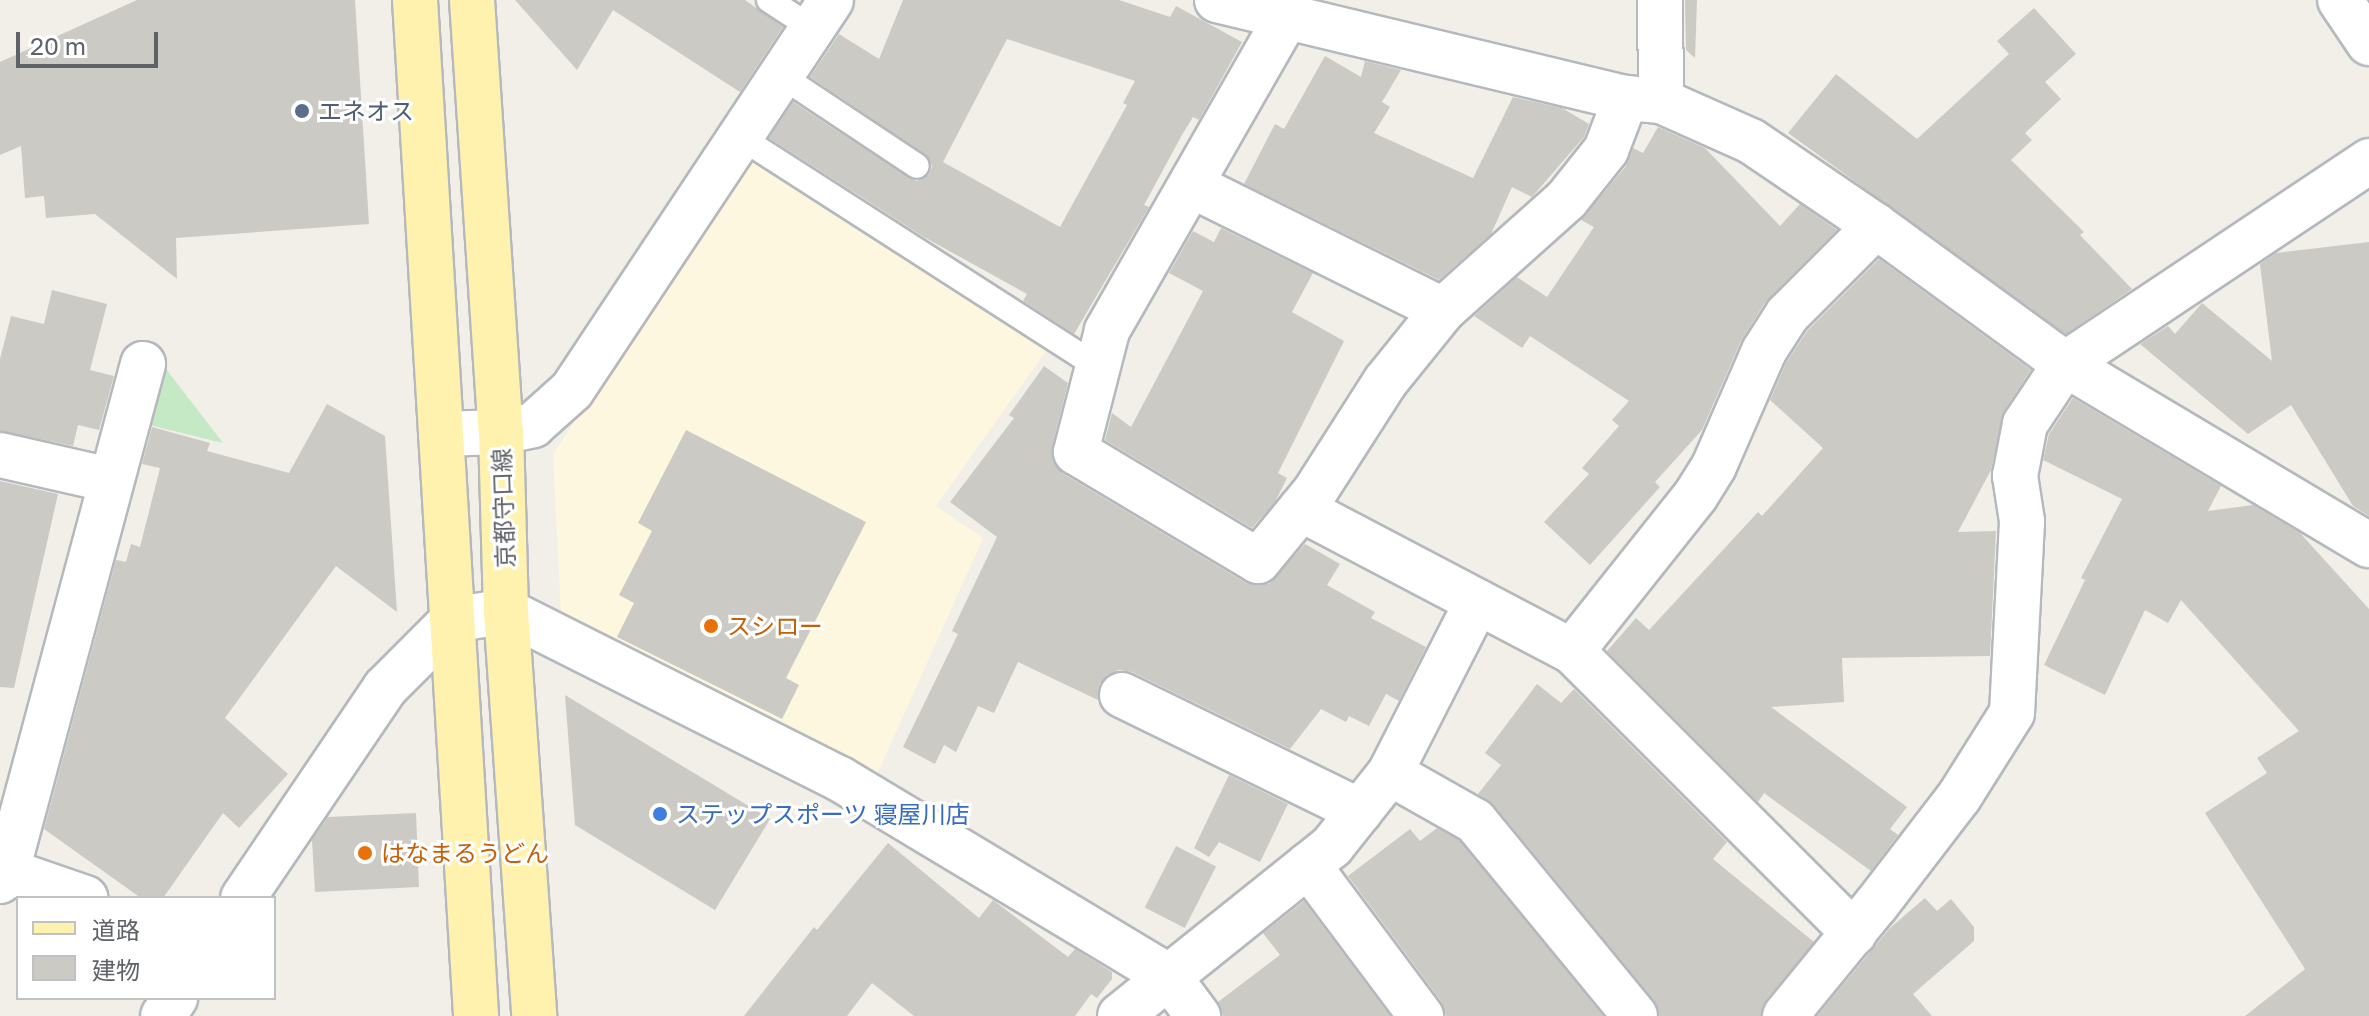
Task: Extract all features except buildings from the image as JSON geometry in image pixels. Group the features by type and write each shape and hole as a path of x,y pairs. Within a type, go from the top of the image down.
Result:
{"main road":[{"path":"415,0 476,1016"},
{"name":"京都守口線","path":"472,0 501,432 506,611 534,1016"}],"street":[{"path":"1217,0 1313,14 1643,100 1751,141 1876,226 2065,364 2369,545"},
{"path":"1313,14 1191,185 1107,331 1076,452 1258,561 1301,509 1385,382 1443,310 1567,199 1643,100 1660,0"},
{"path":"2340,0 2369,43"},
{"path":"441,434 501,432 533,425 572,390 821,14"},
{"path":"1785,1016 1959,797 2012,713 2022,521 2015,476 2025,424 2065,364 2369,161"},
{"path":"1191,185 1443,310"},
{"path":"1572,651 1696,495 1714,466 1764,351 1787,315 1876,226"},
{"path":"78,896 2,874 143,364"},
{"path":"0,455 110,480"},
{"path":"1301,509 1572,651 1854,933"},
{"path":"1120,1016 1332,846 1390,773 1477,602"},
{"path":"244,896 385,688 453,620 506,611 840,779 1169,977 1198,1016"},
{"path":"1122,695 1360,811"},
{"path":"1390,773 1475,821 1635,1016"},
{"path":"1308,865 1421,1016"}],"lane":[{"path":"769,0 821,14"},
{"path":"780,75 917,166"},
{"path":"740,137 1098,367"}],"shaded area":[{"path":"750,156 1048,348 936,506 983,538 875,779 561,613 553,454"}],"green space":[{"path":"156,356 223,443 141,423"}],"place":[{"name":"エネオス","path":"302,111"},
{"name":"スシロー","path":"711,626"},
{"name":"ステップスポーツ 寝屋川店","path":"660,814"},
{"name":"はなまるうどん","path":"365,853"}]}
